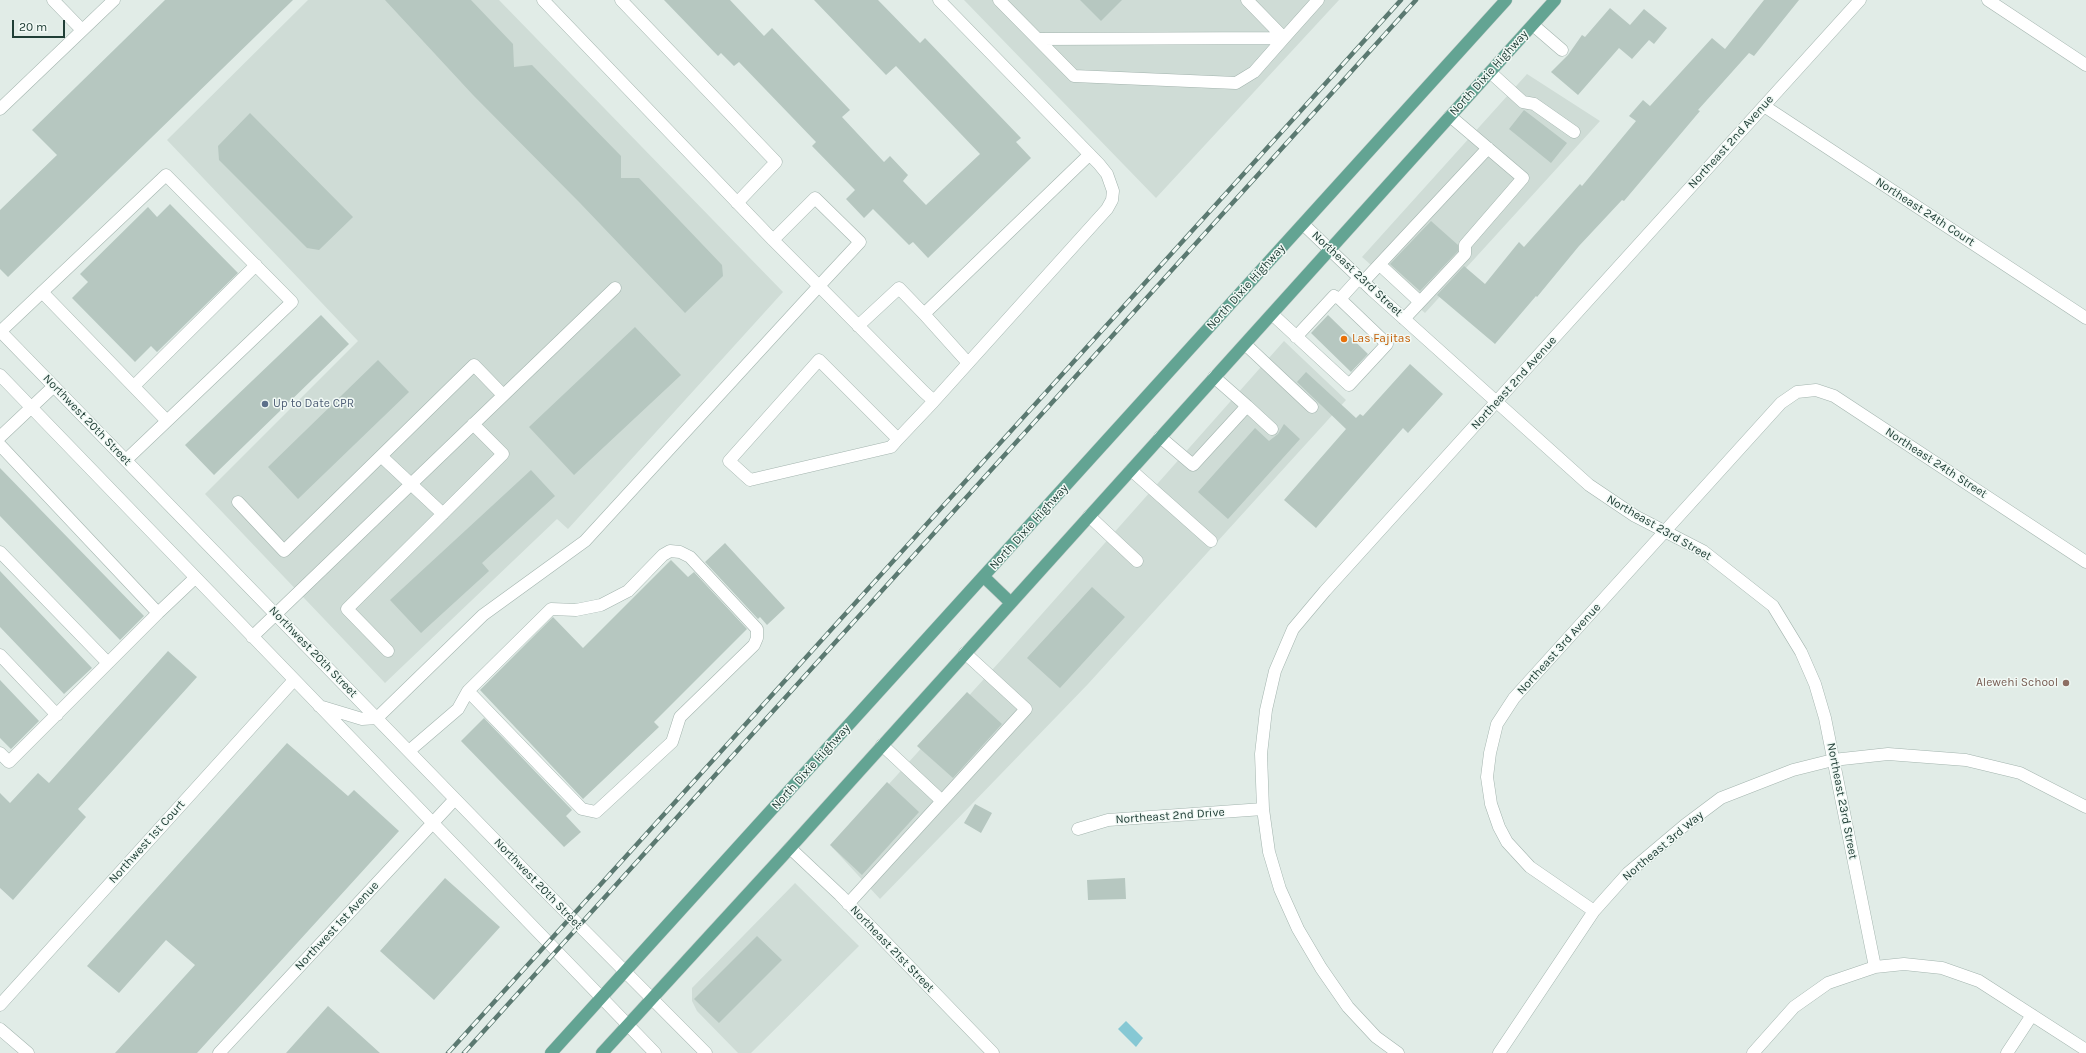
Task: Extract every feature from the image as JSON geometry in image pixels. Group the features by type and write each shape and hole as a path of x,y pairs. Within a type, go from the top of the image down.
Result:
{"main road":[{"name":"North Dixie Highway","path":"551,1053 1506,0"},
{"name":"North Dixie Highway","path":"602,1053 790,848 1555,0"},
{"path":"984,577 1011,603"}],"street":[{"path":"53,0 82,30"},
{"path":"0,109 114,0"},
{"path":"543,0 773,240 934,401"},
{"path":"621,0 776,162 737,202"},
{"path":"898,439 819,360 729,460 750,480 891,447 1107,209 1112,200 1111,182 1107,174 939,0"},
{"path":"999,0 1074,76 1236,83 1254,72 1318,0"},
{"path":"1247,0 1284,38"},
{"name":"Northeast 2nd Avenue","path":"1398,1053 1376,1037 1348,1007 1321,968 1298,929 1280,889 1269,852 1263,809 1261,754 1266,710 1275,671 1293,629 1496,402 1860,0"},
{"path":"1988,0 2086,65"},
{"path":"1533,25 1562,50"},
{"path":"1038,39 1284,38"},
{"path":"1490,72 1523,102 1534,104 1574,132"},
{"name":"Northeast 24th Court","path":"1764,106 2086,318"},
{"path":"1404,319 1465,254 1465,245 1523,178 1450,116"},
{"path":"1340,299 1380,265 1488,148"},
{"path":"924,314 1089,154"},
{"path":"0,331 166,175 256,265 292,302 126,460"},
{"path":"319,706 362,718 377,718 483,615 585,541 860,242 815,198 773,240"},
{"name":"Northeast 23rd Street","path":"1303,224 1361,280 1589,485 1619,507 1703,551 1773,606 1801,652 1815,684 1825,718 1876,967"},
{"path":"134,386 256,265"},
{"path":"1380,265 1420,302"},
{"path":"252,636 615,288"},
{"path":"858,326 899,288 968,363"},
{"path":"42,292 167,421"},
{"path":"1272,314 1296,337 1349,385 1387,344 1340,299 1334,296 1296,337"},
{"name":"Northwest 20th Street","path":"0,331 409,751 706,1053"},
{"path":"1244,344 1312,407"},
{"path":"238,502 284,551 474,365 503,395"},
{"path":"0,375 655,1053"},
{"path":"1214,378 1272,429"},
{"path":"0,437 54,386"},
{"name":"Northeast 24th Street","path":"1781,403 1796,392 1809,390 1816,390 1834,396 2086,562"},
{"name":"Northeast 3rd Avenue","path":"1594,911 1530,868 1508,842 1499,827 1491,804 1487,777 1490,753 1497,724 1514,698 1781,403"},
{"path":"1160,437 1193,465 1247,406"},
{"path":"388,651 347,609 503,454 473,424"},
{"path":"0,445 158,613"},
{"path":"381,456 443,514"},
{"path":"1131,470 1211,541"},
{"path":"1089,516 1137,561"},
{"path":"409,751 458,709 468,691 551,609 576,610 601,605 628,591 663,555 670,551 680,552 690,557 757,629 757,638 754,645 680,717 672,742 596,812 582,809 468,691"},
{"path":"0,552 108,663"},
{"path":"0,753 10,762 158,613 196,578"},
{"path":"848,904 1026,709 965,654"},
{"path":"0,655 57,714"},
{"name":"Northwest 1st Court","path":"0,1004 294,680"},
{"path":"882,745 942,801"},
{"name":"Northeast 3rd Way","path":"1499,1053 1594,911 1628,873 1685,825 1721,798 1793,770 1833,760 1888,754 1966,760 2020,773 2086,807"},
{"name":"Northwest 1st Avenue","path":"219,1053 456,799"},
{"name":"Northeast 2nd Drive","path":"1078,829 1108,820 1263,809"},
{"name":"Northeast 21st Street","path":"790,848 848,904 993,1053"},
{"path":"1753,1053 1794,1007 1828,983 1876,967 1904,964 1923,965 1961,974 1979,981 2086,1050"},
{"path":"2007,1053 2032,1015"},
{"path":"0,1029 28,1053"}],"shaded area":[{"path":"308,0 499,0 783,292 568,529 557,519 385,683 205,494 358,341 167,140"},
{"path":"964,0 1339,0 1156,198"},
{"path":"1527,74 1600,121 1425,313 1362,257"},
{"path":"1284,341 1346,400 1088,684 880,899 832,847 1002,659"},
{"path":"795,883 859,946 751,1053 738,1053 697,1011 692,1001 692,988"}],"water":[{"path":"1126,1021 1143,1038 1136,1047 1118,1029"}],"building":[{"path":"165,0 293,0 8,277 0,269 0,210 57,155 32,130"},
{"path":"385,0 471,0 513,44 514,67 532,65 621,156 621,178 639,178 722,265 723,276 685,313 580,203 473,95"},
{"path":"664,0 730,0 764,36 772,28 850,110 842,117 884,162 890,156 908,175 903,181 926,205 980,154 896,66 886,75 814,0 878,0 920,43 925,38 1021,138 1016,142 1031,158 928,258 913,242 909,245 873,209 864,218 846,199 855,190 812,146 816,142 739,62 734,66 721,53 718,56"},
{"path":"1080,0 1122,0 1101,21"},
{"path":"1764,0 1799,0 1754,56 1749,53 1698,110 1700,111 1624,201 1622,200 1579,246 1537,297 1536,296 1495,344 1437,295 1464,266 1485,284 1519,242 1524,247 1580,184 1582,186 1636,121 1629,116 1643,100 1650,106 1712,38 1725,49"},
{"path":"1610,8 1630,25 1644,9 1667,28 1654,44 1649,40 1632,59 1619,48 1578,95 1551,72 1568,55 1582,35 1585,37"},
{"path":"1524,110 1567,143 1551,163 1509,129"},
{"path":"250,113 353,217 319,250 307,248 219,160 218,146"},
{"path":"170,204 238,273 157,352 151,346 135,362 72,298 88,282 80,274 148,207 157,217"},
{"path":"1431,221 1458,245 1458,251 1420,291 1390,264"},
{"path":"321,315 349,344 214,475 185,445"},
{"path":"1328,315 1368,354 1351,372 1311,333"},
{"path":"635,327 681,375 574,475 529,427"},
{"path":"378,360 409,392 298,499 268,467"},
{"path":"1410,364 1443,394 1408,433 1403,428 1316,528 1284,500 1346,429 1297,382 1306,372 1356,418 1360,414 1363,416"},
{"path":"1284,424 1300,439 1228,519 1198,492 1255,428 1269,441 1278,434"},
{"path":"0,468 144,616 120,640 0,516"},
{"path":"531,470 555,496 482,563 489,571 421,633 390,600"},
{"path":"725,543 785,608 767,625 760,617 758,619 705,562"},
{"path":"671,560 688,577 694,572 747,629 654,722 659,727 583,799 480,690 553,617 583,648"},
{"path":"0,571 92,668 64,694 0,627"},
{"path":"1092,587 1125,617 1060,688 1027,658"},
{"path":"168,651 197,677 78,809 86,817 13,900 0,888 0,793 10,803 38,773 49,783"},
{"path":"0,680 39,721 11,749 0,738"},
{"path":"967,692 1002,724 953,778 917,746"},
{"path":"484,718 572,810 566,816 581,832 564,847 461,741"},
{"path":"287,743 348,796 354,790 399,831 197,1053 115,1053 195,965 166,940 119,993 87,966"},
{"path":"887,782 919,812 862,875 830,845"},
{"path":"975,804 992,813 981,833 964,823"},
{"path":"445,878 500,927 434,1000 380,951"},
{"path":"1125,878 1126,899 1088,900 1087,880"},
{"path":"757,936 782,960 719,1023 694,999"},
{"path":"328,1006 380,1053 286,1053"}],"railway":[{"path":"448,1053 1401,0"},
{"path":"464,1053 1416,0"}],"place":[{"name":"Las Fajitas","path":"1344,339"},
{"name":"Up to Date CPR","path":"265,404"},
{"name":"Alewehi School","path":"2066,683"}]}
